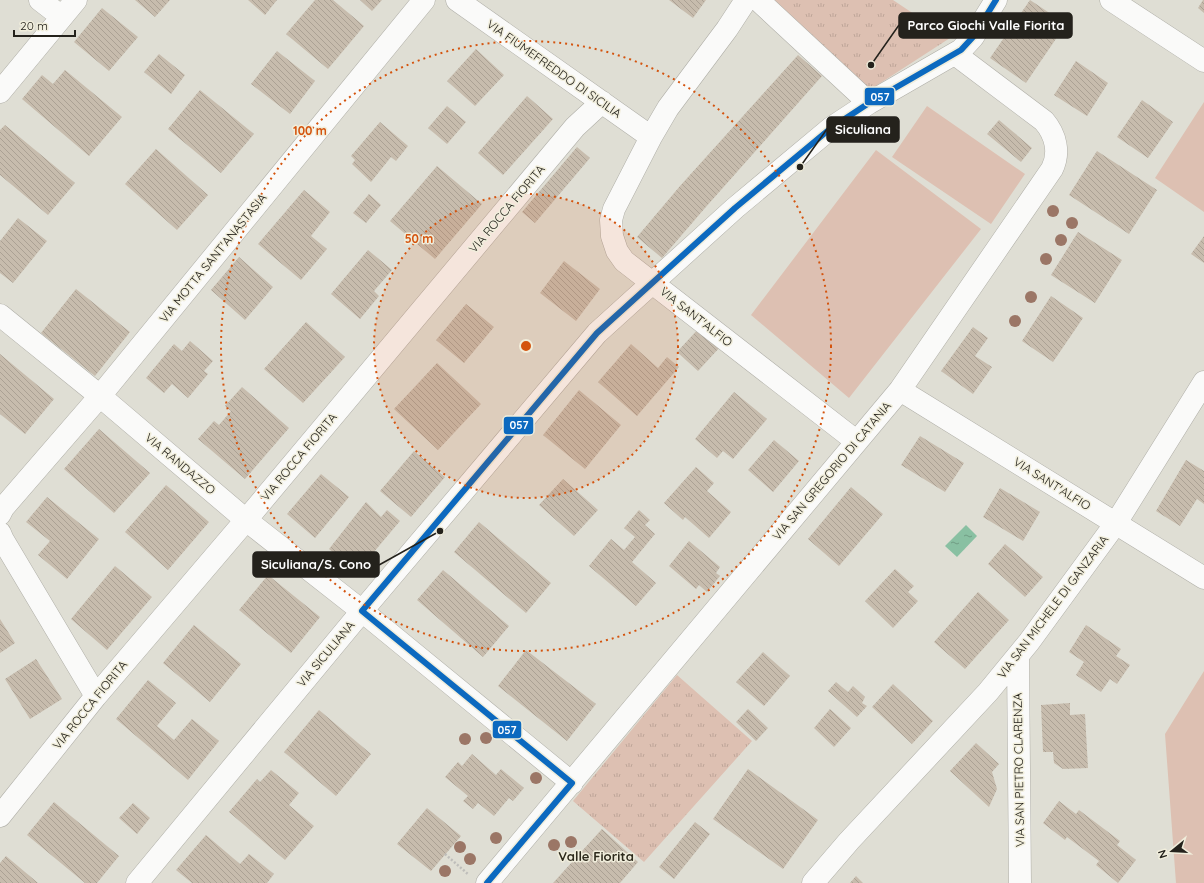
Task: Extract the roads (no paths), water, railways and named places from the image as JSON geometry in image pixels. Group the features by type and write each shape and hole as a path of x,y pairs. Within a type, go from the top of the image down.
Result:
{"street":[{"path":"40,0 62,18"},
{"path":"0,92 76,0"},
{"name":"VIA MOTTA SANT'ANASTASIA","path":"0,514 3,508 100,396 424,0"},
{"name":"VIA FIUMEFREDDO DI SICILIA","path":"457,0 651,137"},
{"path":"651,137 675,99 727,29 746,0"},
{"path":"758,0 869,103"},
{"name":"VIA SICULIANA","path":"137,883 362,611 597,333 735,208 831,128 869,103 955,54 966,45 973,37 996,0"},
{"path":"1111,0 1204,61"},
{"name":"VIA SAN GREGORIO DI CATANIA","path":"480,881 572,783 900,390 1052,169 1056,158 1056,143 1049,127 1044,121 955,54"},
{"name":"VIA ROCCA FIORITA","path":"0,816 96,696 246,520 575,127 602,102"},
{"name":"VIA SANT'ALFIO","path":"651,137 611,215 611,228 614,244 620,256 652,283 856,441"},
{"name":"VIA RANDAZZO","path":"0,314 100,396 246,520 362,611 572,783"},
{"name":"VIA SAN MICHELE DI GANZARIA","path":"813,883 849,841 988,692 1018,657 1116,523 1204,382"},
{"name":"VIA SANT'ALFIO","path":"900,390 1204,578"},
{"path":"0,533 96,696"},
{"name":"VIA SAN PIETRO CLARENZA","path":"1018,657 1020,883"}],"water":[{"path":"966,525 977,536 957,557 945,546"}],"place":[{"name":"Parco Giochi Valle Fiorita","path":"871,65"},
{"name":"Siculiana","path":"800,167"},
{"name":"Siculiana/S. Cono","path":"440,531"}],"district":[{"name":"Valle Fiorita","path":"596,856"}]}
